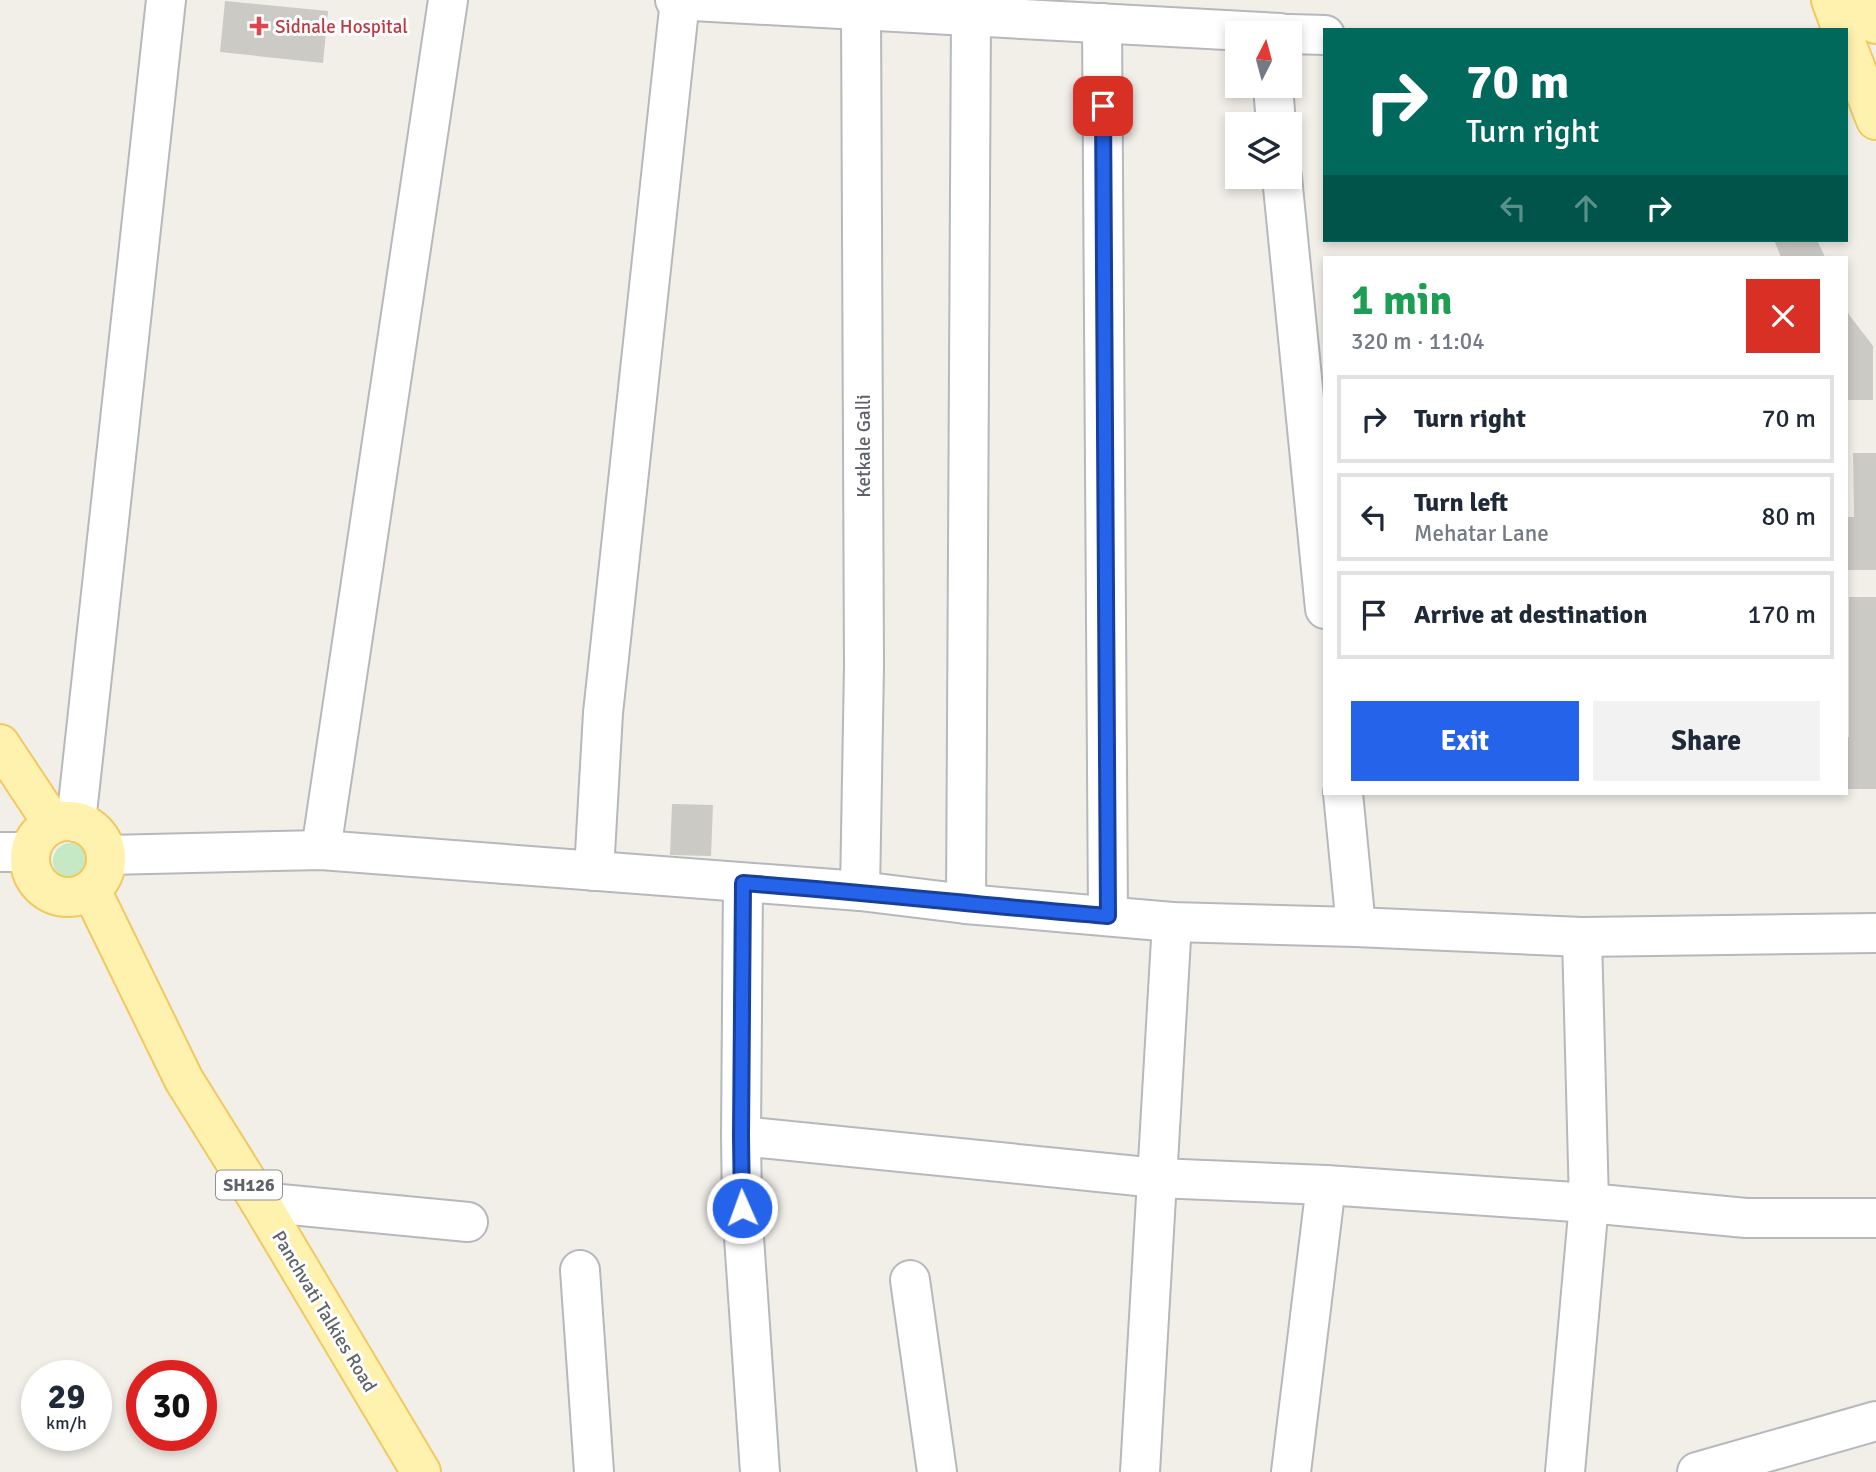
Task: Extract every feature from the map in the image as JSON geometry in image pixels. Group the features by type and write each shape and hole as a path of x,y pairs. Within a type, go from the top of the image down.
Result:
{"main road":[{"path":"1831,0 1843,28"},
{"path":"1866,0 1876,24"},
{"path":"1852,49 1876,120"},
{"path":"0,744 40,838 30,865 34,878 54,895 67,898 92,890 101,880 106,869 107,855 104,844 87,826 40,838"},
{"name":"Panchvati Talkies Road","path":"92,890 184,1080 421,1472"}],"street":[{"path":"40,838 166,0"},
{"path":"321,850 448,0"},
{"path":"594,871 603,713 678,0 862,5 971,16 1225,30"},
{"name":"Ketkale Galli","path":"860,891 864,666 862,5"},
{"path":"966,904 971,16"},
{"path":"1102,23 1108,916"},
{"path":"1302,34 1323,35"},
{"path":"1283,189 1323,589"},
{"path":"1343,795 1356,927"},
{"path":"107,855 321,850 860,891 966,904 1172,922 1582,937 1876,933"},
{"path":"743,883 742,1208 760,1472"},
{"path":"1140,1472 1172,922"},
{"path":"1565,1472 1590,1203 1582,937"},
{"path":"741,1136 1157,1178 1326,1185 1590,1203 1746,1218 1876,1218"},
{"path":"1291,1472 1326,1185"},
{"path":"260,1202 468,1222"},
{"path":"580,1270 594,1472"},
{"path":"910,1280 937,1472"},
{"path":"1696,1472 1876,1421"}],"green space":[{"path":"71,843 84,848 89,861 84,874 71,879 58,874 53,861 58,848"}],"building":[{"path":"225,1 328,11 323,63 220,52"},
{"path":"1775,242 1818,242 1825,256 1781,256"},
{"path":"1848,312 1873,346 1873,400 1848,400"},
{"path":"1853,453 1876,453 1876,570 1848,570 1848,517 1854,517"},
{"path":"1849,597 1876,597 1876,789 1848,789"},
{"path":"672,804 713,805 711,856 670,855"}],"place":[{"name":"Sidnale Hospital","path":"259,26"}],"route":[{"path":"742,1208 743,883 860,891 966,904 1108,916 1103,106"}]}
